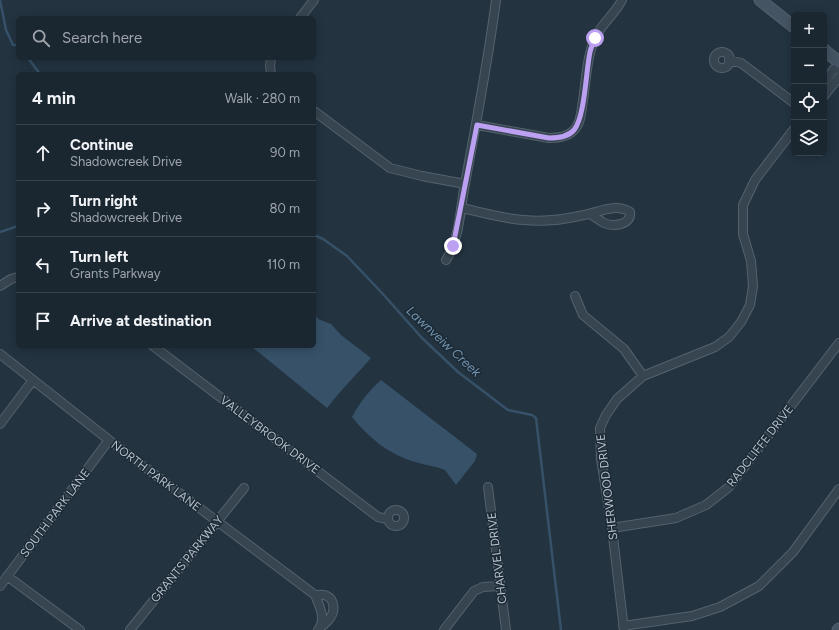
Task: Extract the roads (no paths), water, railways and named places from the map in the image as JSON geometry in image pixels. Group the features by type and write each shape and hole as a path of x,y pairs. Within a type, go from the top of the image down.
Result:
{"street":[{"path":"302,16 314,0"},
{"path":"446,260 453,246 477,125 496,0"},
{"path":"477,125 549,138 557,138 570,134 575,130 580,117 590,51 601,28 617,9 622,0"},
{"path":"760,0 791,25"},
{"path":"827,52 839,62"},
{"path":"271,60 271,72"},
{"path":"730,60 741,63 791,101"},
{"path":"827,79 834,69 839,68"},
{"path":"827,92 839,77"},
{"path":"316,112 390,168 465,184"},
{"name":"SHERWOOD DRIVE","path":"624,628 612,528 601,459 600,428 606,415 617,399 643,376 715,347 729,337 741,322 750,305 754,286 751,261 743,234 742,205 755,180 791,133"},
{"path":"461,208 528,221 557,220 590,214"},
{"path":"0,286 10,279 16,278"},
{"path":"575,296 583,315 624,349 643,376"},
{"name":"RADCLIFFE DRIVE","path":"612,528 676,518 706,506 728,487 839,344"},
{"name":"VALLEYBROOK DRIVE","path":"156,348 378,517 388,519"},
{"name":"NORTH PARK LANE","path":"0,354 109,440 315,595 329,596 334,607 331,618 320,628"},
{"path":"0,424 33,380"},
{"name":"SOUTH PARK LANE","path":"0,586 109,440"},
{"name":"CHARVEL DRIVE","path":"488,487 506,630"},
{"name":"GRANTS PARKWAY","path":"130,630 244,488"},
{"path":"624,628 692,616 720,607 759,586 793,552 839,489"},
{"path":"8,576 80,630"},
{"path":"444,630 474,592 483,587 500,586"},
{"path":"315,595 322,614 320,628"}],"water":[{"path":"316,316 318,319 331,324 341,335 371,358 327,408 253,348 316,348"},
{"path":"381,380 477,454 475,461 456,485 445,470 405,459 388,450 365,432 352,417 365,397"}],"waterway":[{"path":"0,0 6,30 13,45 16,45"},
{"path":"30,60 38,72"},
{"path":"0,232 16,227"},
{"name":"Lawnveiw Creek","path":"316,236 347,256 422,338 458,372 508,410 532,415 536,418 561,630"}]}
